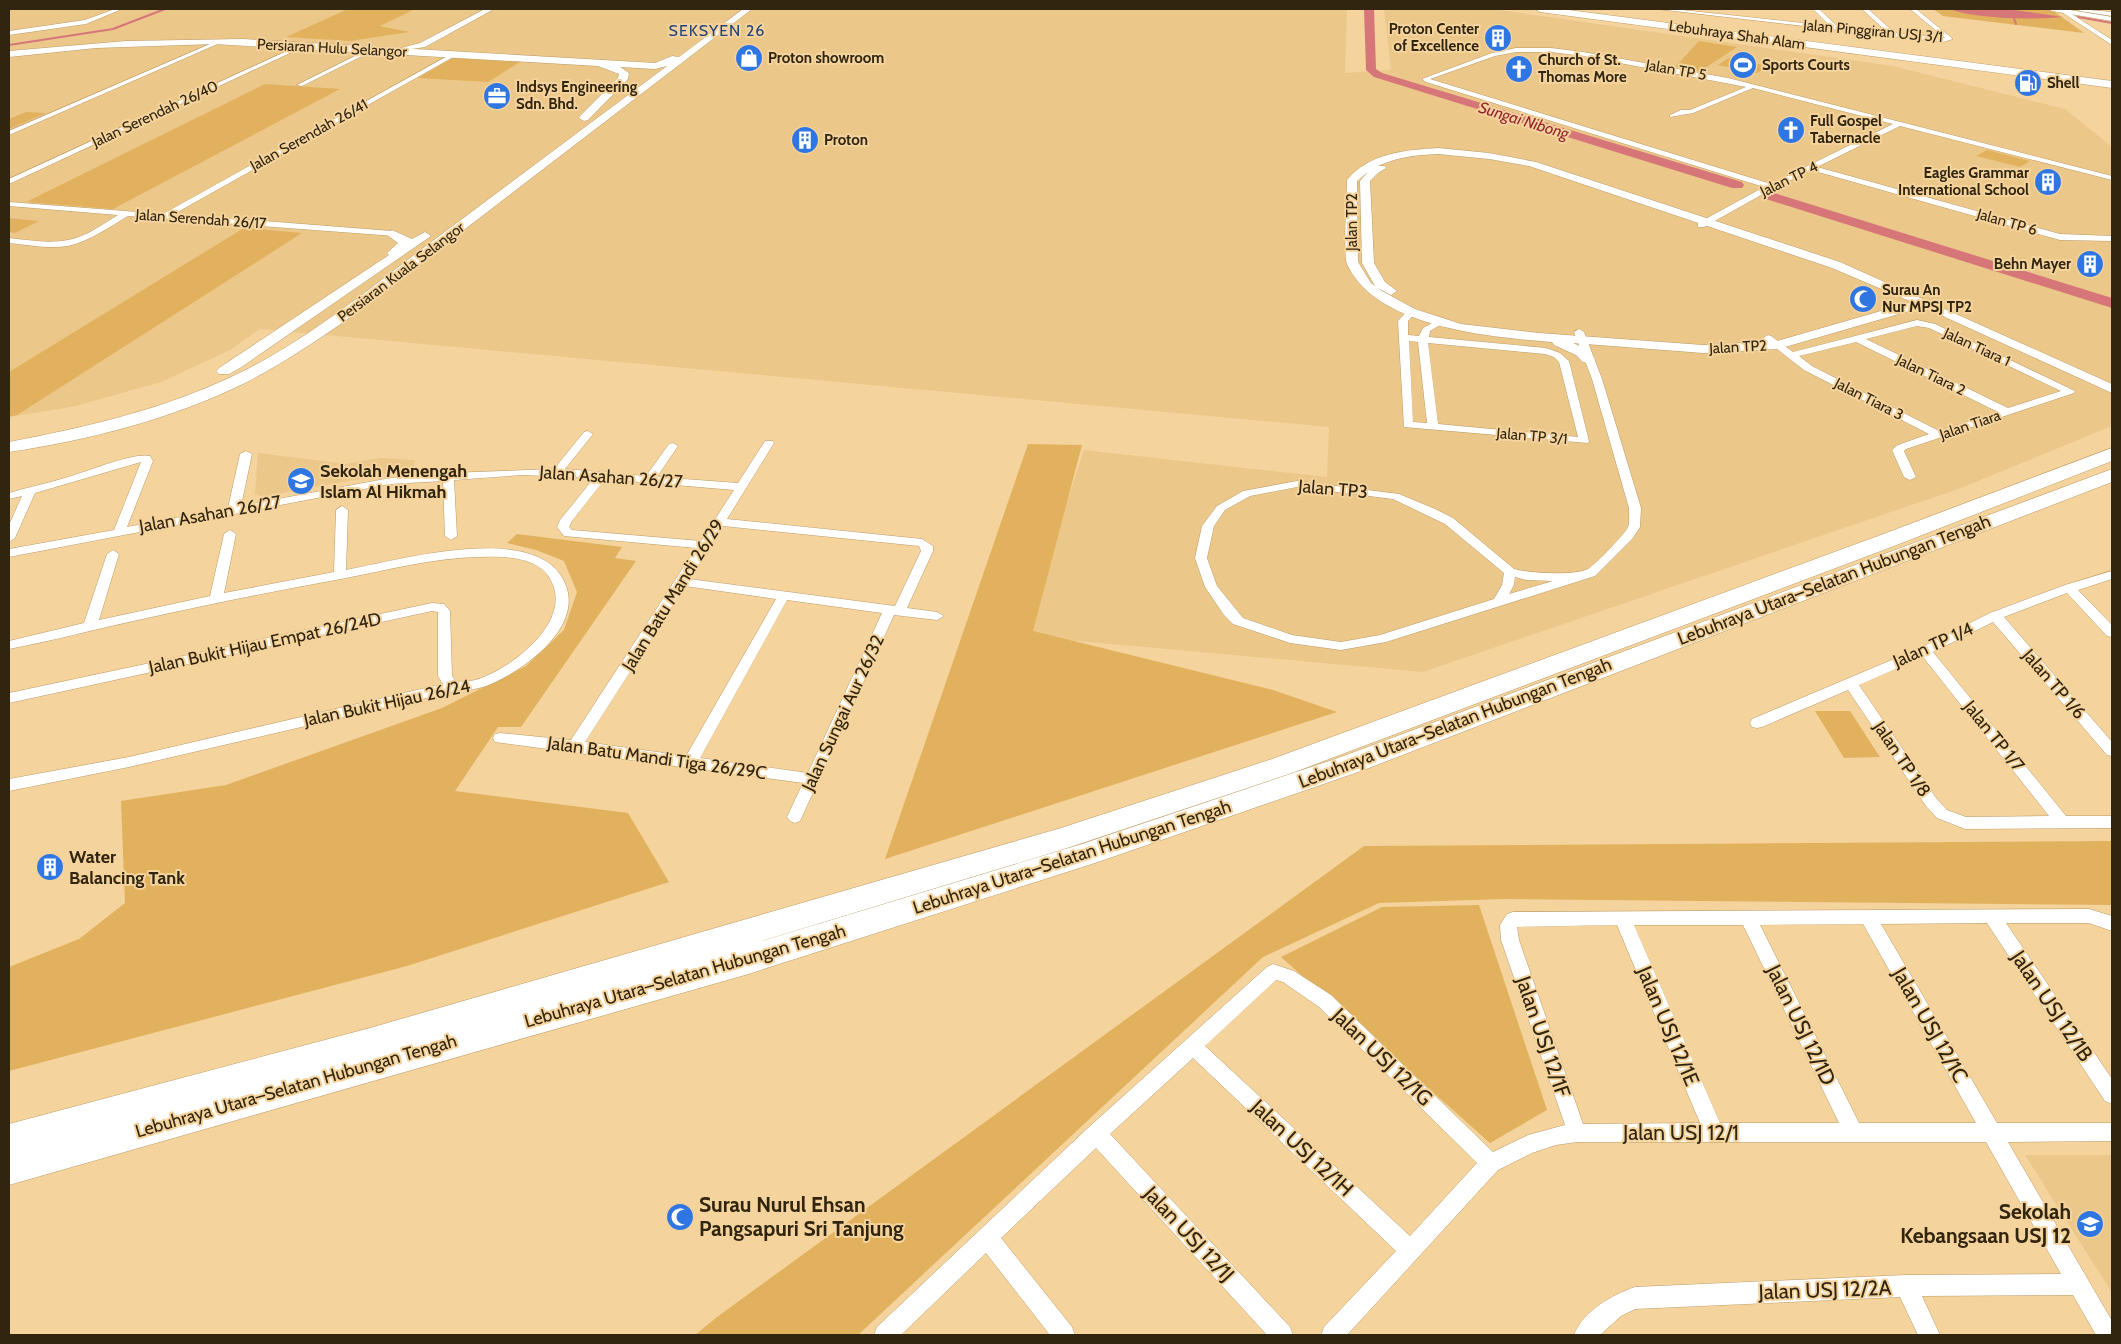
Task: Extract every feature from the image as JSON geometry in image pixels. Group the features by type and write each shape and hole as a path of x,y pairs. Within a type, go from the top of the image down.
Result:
{"highway":[{"name":"Lebuhraya Shah Alam","path":"1540,9 2112,85"},
{"name":"Lebuhraya Shah Alam","path":"1566,9 2112,81"},
{"path":"1528,10 1706,31"},
{"name":"Lebuhraya Utara–Selatan Hubungan Tengah","path":"9,1141 370,1043 808,915 1089,830 1282,766 1877,544 2112,454"},
{"name":"Lebuhraya Utara–Selatan Hubungan Tengah","path":"9,1167 745,961 1085,855 1351,764 2112,475"}],"main road":[{"path":"722,16 733,9"},
{"path":"655,66 669,62 741,9"},
{"name":"Persiaran Kuala Selangor","path":"9,448 78,435 129,421 226,386 275,360 340,318 748,9"},
{"name":"Persiaran Hulu Selangor","path":"9,52 118,40 193,38 246,39 604,58 641,55"},
{"name":"Persiaran Hulu Selangor","path":"9,52 111,44 219,42 655,66"},
{"name":"Persiaran Kuala Selangor","path":"9,437 67,427 160,402 216,376 249,357 305,316 391,261 677,49"},
{"path":"584,62 616,69 624,73 624,79 584,118"},
{"path":"392,234 432,227"},
{"path":"305,316 348,282 396,252 407,242 392,234"}],"street":[{"path":"9,33 86,22 119,9"},
{"path":"406,48 422,45 490,9"},
{"path":"430,50 428,48 430,45 499,9"},
{"name":"Jalan Pinggiran USJ 3/1","path":"1664,9 1894,35 1950,39 1913,9"},
{"path":"1711,9 1716,15"},
{"path":"1816,9 1836,28"},
{"path":"1865,9 1894,35"},
{"path":"2052,9 2112,19"},
{"path":"2080,9 2112,14"},
{"path":"2062,10 2112,43"},
{"path":"1759,14 1765,20"},
{"path":"1773,15 1779,22"},
{"path":"9,132 219,42"},
{"name":"Jalan Serendah 26/40","path":"9,182 302,46"},
{"path":"300,86 371,50"},
{"name":"Jalan TP 5","path":"1773,187 1425,79 1497,54 1516,50 1575,53 1693,73 1754,86 1901,123"},
{"name":"Jalan Serendah 26/41","path":"164,216 453,55"},
{"path":"1672,116 1681,112 1692,112 1754,86"},
{"path":"1878,117 1892,128 1922,128"},
{"path":"1901,123 2112,178"},
{"name":"Jalan TP 4","path":"1700,222 1901,123"},
{"name":"Jalan TP2","path":"1911,301 1777,340 1699,342 1584,336 1539,337 1459,328 1411,312 1366,286 1352,262 1352,180 1372,163 1403,154 1440,151 1491,156 1532,164 1676,211 1700,222 1911,301 1945,321 2112,398"},
{"name":"Jalan TP2","path":"1911,301 1890,312 1738,349 1703,350 1641,344 1481,324 1439,314 1413,304 1380,284 1368,263 1365,181 1374,171 1389,163 1410,159 1447,156 1480,158 1525,167 1836,265 1911,301 2112,389"},
{"path":"1804,172 1829,170 1826,161"},
{"name":"Jalan TP 6","path":"1814,167 2060,237 2112,239"},
{"path":"1745,179 1763,181 1787,180"},
{"path":"1745,179 1760,192"},
{"name":"Jalan Serendah 26/17","path":"9,204 392,234"},
{"path":"1676,211 1706,214 1724,211"},
{"path":"1724,211 1720,216 1722,223 1738,233"},
{"path":"9,241 67,243 79,240 127,213"},
{"path":"1872,287 1878,299"},
{"path":"1411,312 1403,321 1408,425 1432,427 1423,341 1426,330 1440,322"},
{"path":"1890,312 1945,321"},
{"name":"Jalan Tiara 1","path":"1798,356 1912,323 1932,326 2070,391"},
{"name":"Jalan TP3","path":"1584,336 1634,508 1634,527 1626,539 1591,573 1381,639 1341,646 1290,639 1238,621 1211,587 1201,558 1208,526 1221,508 1247,493 1297,484 1395,496 1431,511 1448,521 1510,572 1526,576 1562,577 1591,573"},
{"path":"1539,337 1572,347 1591,360 1605,348 1641,344"},
{"path":"1405,338 1423,341"},
{"name":"Jalan Tiara 2","path":"1856,338 2007,412"},
{"name":"Jalan Tiara 3","path":"1777,340 1798,356 1808,368 1939,435"},
{"name":"Jalan TP 3/1","path":"1423,341 1546,351 1557,355 1564,361 1584,441 1432,427"},
{"name":"Jalan Tiara","path":"1910,477 1898,450 1902,447 2070,391"},
{"path":"557,472 588,434"},
{"name":"Jalan Batu Mandi 26/29","path":"575,746 769,442"},
{"path":"650,479 673,446"},
{"path":"234,509 246,454"},
{"path":"9,496 146,458 147,461 119,530"},
{"name":"Jalan Asahan 26/27","path":"9,553 119,530 390,481 448,476 557,472 603,474 740,487"},
{"path":"603,474 566,520 563,527 568,533 703,546"},
{"path":"448,476 451,536"},
{"path":"9,538 30,491"},
{"path":"340,575 342,510"},
{"name":"Jalan Sungai Aur 26/32","path":"719,522 922,543 927,546 927,551 895,610 795,817"},
{"path":"216,599 230,534"},
{"path":"90,626 113,554"},
{"name":"Jalan Bukit Hijau 26/24","path":"9,645 216,599 424,560 485,554 521,556 544,564 553,571 563,590 563,604 550,634 533,652 514,666 476,684 452,687 129,762 9,785"},
{"path":"1499,602 1508,585 1510,572"},
{"name":"Jalan TP 1/4","path":"1757,723 1925,651 1995,616 2069,588 2112,575"},
{"path":"681,582 937,616"},
{"path":"2069,588 2112,633"},
{"path":"690,762 784,595"},
{"name":"Jalan Bukit Hijau Empat 26/24D","path":"9,698 432,607 439,607 444,611 445,676 452,687"},
{"name":"Jalan TP 1/6","path":"1995,616 2112,751"},
{"name":"Jalan TP 1/7","path":"1925,651 2062,822"},
{"name":"Jalan TP 1/8","path":"1850,682 1936,809 1949,818 1965,823 2062,822"},
{"name":"Jalan Batu Mandi Tiga 26/29C","path":"500,738 575,746 812,779"},
{"path":"2062,822 2112,822"},
{"path":"1622,918 2089,916 2100,918 2112,924"},
{"name":"Jalan USJ 12/1C","path":"1868,917 2108,1335"},
{"name":"Jalan USJ 12/1B","path":"1992,917 2112,1095"},
{"name":"Jalan USJ 12/1F","path":"1577,1133 1510,940 1508,925 1513,919 1622,918"},
{"name":"Jalan USJ 12/1E","path":"1622,918 1714,1133"},
{"name":"Jalan USJ 12/1D","path":"1748,918 1854,1133"},
{"name":"Jalan USJ 12/1G","path":"1194,1046 1273,972 1288,976 1325,1001 1491,1163"},
{"path":"885,1335 1096,1134 1194,1046"},
{"name":"Jalan USJ 12/1H","path":"1194,1046 1410,1250"},
{"name":"Jalan USJ 12/1","path":"1332,1335 1491,1163 1528,1145 1556,1136 1577,1133 2112,1132"},
{"name":"Jalan USJ 12/1J","path":"1096,1134 1282,1335"},
{"path":"987,1237 1064,1335"},
{"name":"Jalan USJ 12/2A","path":"1585,1335 1610,1308 1623,1301 1635,1298 1906,1286 2079,1284"},
{"path":"1906,1286 1929,1335"}],"shaded area":[{"path":"9,9 1347,9 1345,73 1391,70 1384,9 1493,9 1893,66 2065,109 2112,147 2112,426 1961,488 1423,672 1023,636 1084,450 1327,477 1329,427 260,329 230,350 161,382 72,407 9,417"},
{"path":"348,9 415,9 380,26 409,32 350,41 286,37"},
{"path":"1933,9 2052,10 2084,33 1943,16"},
{"path":"1950,9 2007,9 2063,17 2005,18 1975,15"},
{"path":"1699,41 1737,47 1699,72 1675,67"},
{"path":"453,58 520,62 488,82 418,78"},
{"name":"Sports Courts","path":"1729,58 1768,66 1757,73 1718,65"},
{"path":"265,84 340,89 113,209 26,202"},
{"path":"26,112 46,113 9,129 9,119"},
{"path":"1987,150 2030,161 2020,167 1976,156"},
{"path":"9,218 39,221 15,233 9,232"},
{"path":"244,228 302,233 17,415 9,417 9,372"},
{"path":"1028,444 1082,445 1033,631 1273,690 1337,712 885,859"},
{"name":"Sekolah Menengah Islam Al Hikmah","path":"258,453 346,464 380,458 415,460 413,469 262,497 255,494"},
{"path":"517,534 622,547 615,558 636,561 521,727 498,727 455,791 628,813 669,882 407,966 9,1071 9,967 79,939 125,903 121,801 226,785 442,708 526,666 564,630 577,592 564,561 536,550 507,543"},
{"path":"1815,711 1850,711 1880,757 1844,758"},
{"path":"2112,841 2112,905 1504,899 1379,903 1263,957 858,1335 695,1335 717,1317 1364,846"},
{"path":"1479,905 1547,1110 1490,1143 1281,957 1382,907"},
{"name":"Sekolah Kebangsaan USJ 12","path":"2025,1155 2112,1155 2112,1293"}],"waterway":[{"path":"9,45 113,29 165,9"},
{"name":"Sungai Nibong","path":"1369,9 1371,70 1378,75 1737,185"},
{"path":"2078,17 2112,23"},
{"path":"2014,18 2016,24"},
{"path":"1771,196 2112,303"}],"place":[{"name":"Proton Center of Excellence","path":"1498,38"},
{"name":"Proton showroom","path":"749,58"},
{"name":"Sports Courts","path":"1743,65"},
{"name":"Church of St. Thomas More","path":"1519,69"},
{"name":"Shell","path":"2028,83"},
{"name":"Indsys Engineering Sdn. Bhd.","path":"497,96"},
{"name":"Full Gospel Tabernacle","path":"1791,130"},
{"name":"Proton","path":"805,140"},
{"name":"Eagles Grammar International School","path":"2048,182"},
{"name":"Behn Mayer","path":"2090,264"},
{"name":"Surau An Nur MPSJ TP2","path":"1863,299"},
{"name":"Sekolah Menengah Islam Al Hikmah","path":"301,481"},
{"name":"Water Balancing Tank","path":"50,867"},
{"name":"Surau Nurul Ehsan Pangsapuri Sri Tanjung","path":"680,1217"},
{"name":"Sekolah Kebangsaan USJ 12","path":"2090,1224"}],"district":[{"name":"SEKSYEN 26","path":"717,30"}]}
